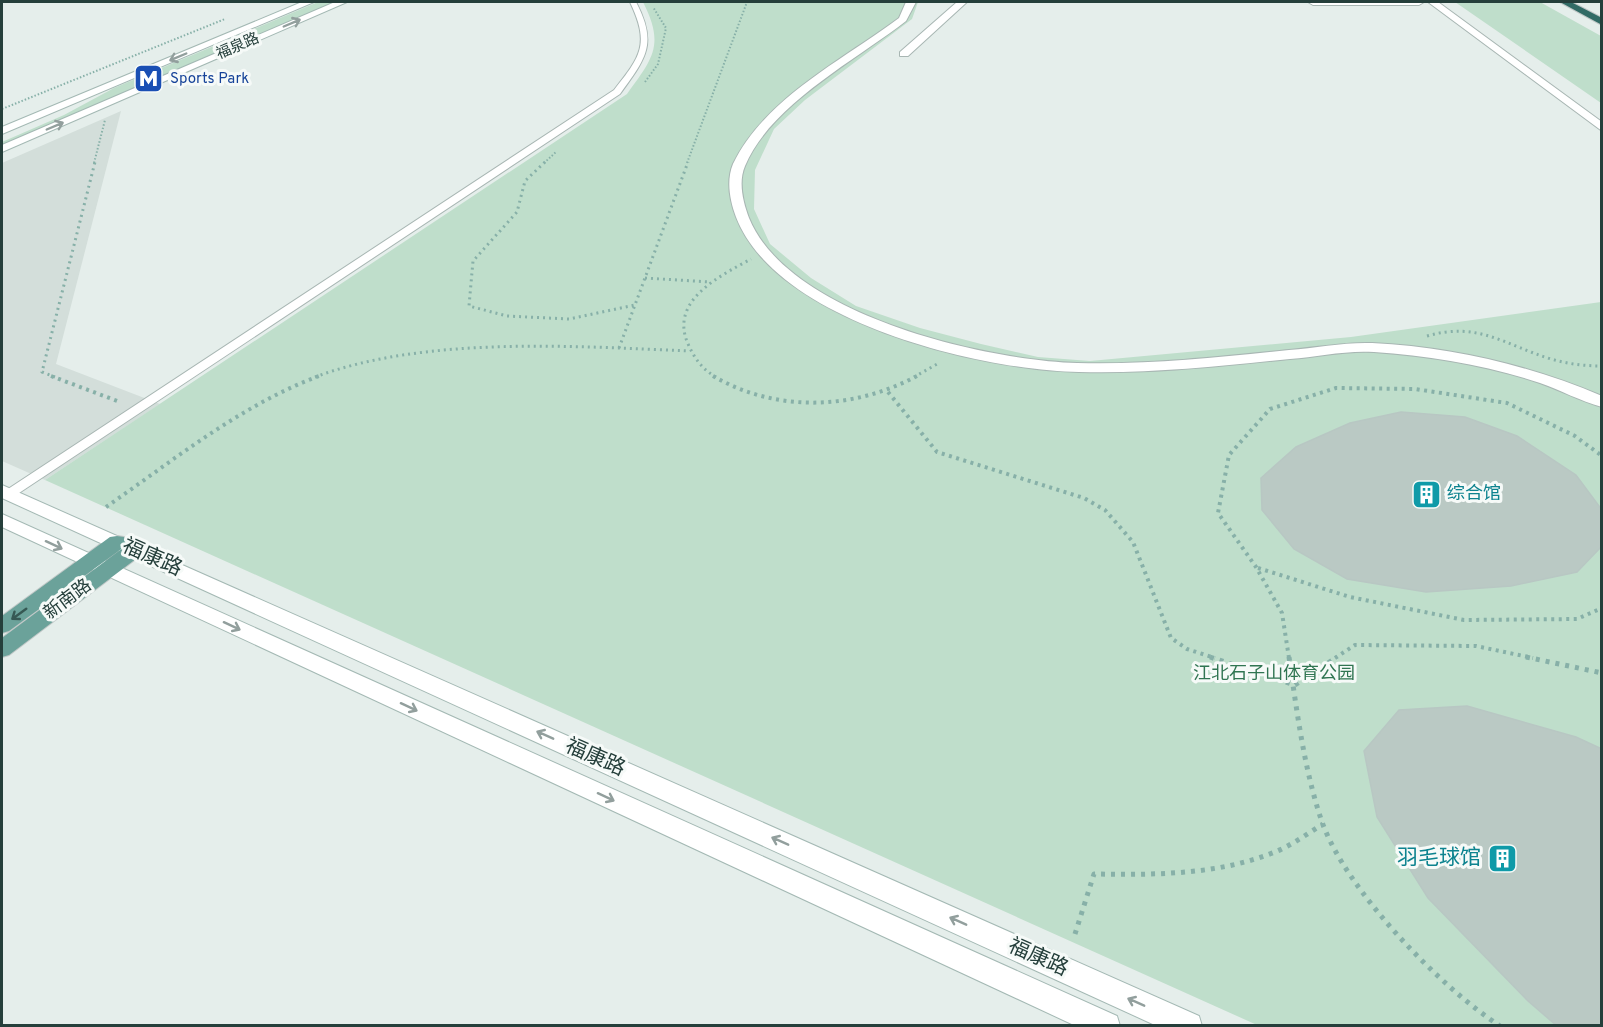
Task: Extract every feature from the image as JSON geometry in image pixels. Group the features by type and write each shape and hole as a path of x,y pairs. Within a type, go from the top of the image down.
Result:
{"highway":[{"path":"1565,2 1602,22"}],"main road":[{"name":"福泉路","path":"2,131 309,2"},
{"name":"福泉路","path":"2,149 342,2"},
{"path":"910,2 903,19 762,127 737,168 738,208 755,246 795,283 848,312 910,334 963,349 1035,364 1092,367 1206,362 1372,347 1475,358 1568,387 1602,402"},
{"path":"904,54 962,2"},
{"path":"1314,2 1419,2"},
{"path":"1433,2 1602,128"},
{"name":"福康路","path":"7,491 1189,1026"},
{"name":"福康路","path":"2,520 1107,1026"},
{"name":"新南路","path":"2,626 125,546"},
{"name":"新南路","path":"2,649 99,565"}],"lane":[{"path":"7,491 138,409 617,92 643,57 644,23 633,2"}],"path":[{"path":"642,85 654,73 662,58 666,28 650,2"},
{"path":"619,348 747,2"},
{"path":"2,109 235,15"},
{"path":"88,112 106,117 42,372 138,409"},
{"path":"561,148 525,182 517,212 473,261 469,306 507,316 568,319 635,305"},
{"path":"762,253 710,282 690,303 682,326 689,351 711,374 748,392 794,402 843,402 888,392 963,349"},
{"path":"645,278 710,282"},
{"path":"1393,350 1439,331 1482,331 1550,359 1586,366 1602,366"},
{"path":"106,507 249,410 306,382 349,365 405,353 460,349 619,348 689,351"},
{"path":"1500,1026 1483,1015 1409,948 1356,884 1323,824 1305,761 1282,613 1256,567 1218,513 1229,455 1270,409 1336,388 1415,389 1507,403 1575,436 1602,456"},
{"path":"888,392 937,452 1084,498 1105,510 1133,542 1171,638 1187,650 1295,685"},
{"path":"1256,567 1350,597 1464,620 1577,619 1602,608"},
{"path":"1295,685 1355,645 1476,646 1602,672"},
{"path":"1075,934 1094,874 1178,875 1234,865 1277,851 1323,824"}],"shaded area":[{"path":"121,111 56,364 160,404 45,480 2,461 2,163"}],"green space":[{"path":"318,2 338,2 2,147 2,142 64,115 114,88"},
{"name":"江北石子山体育公园","path":"643,2 918,2 912,19 805,100 774,129 755,170 754,209 770,244 811,278 856,306 920,328 1038,357 1090,361 1351,337 1601,302 1601,1025 1257,1025 45,480 627,94 644,70 653,51 653,29"},
{"path":"1455,2 1540,2 1601,36 1601,103"}],"building":[{"name":"综合馆","path":"1401,412 1465,417 1517,436 1576,475 1602,510 1602,546 1577,572 1511,586 1426,592 1347,579 1294,549 1262,510 1261,478 1296,447 1350,423"},
{"name":"羽毛球馆","path":"1467,706 1576,737 1602,749 1602,1026 1557,1026 1528,1001 1428,898 1377,817 1364,751 1399,710"}],"place":[{"name":"Sports Park","path":"149,79"},
{"name":"综合馆","path":"1426,494"},
{"name":"羽毛球馆","path":"1502,858"}]}
